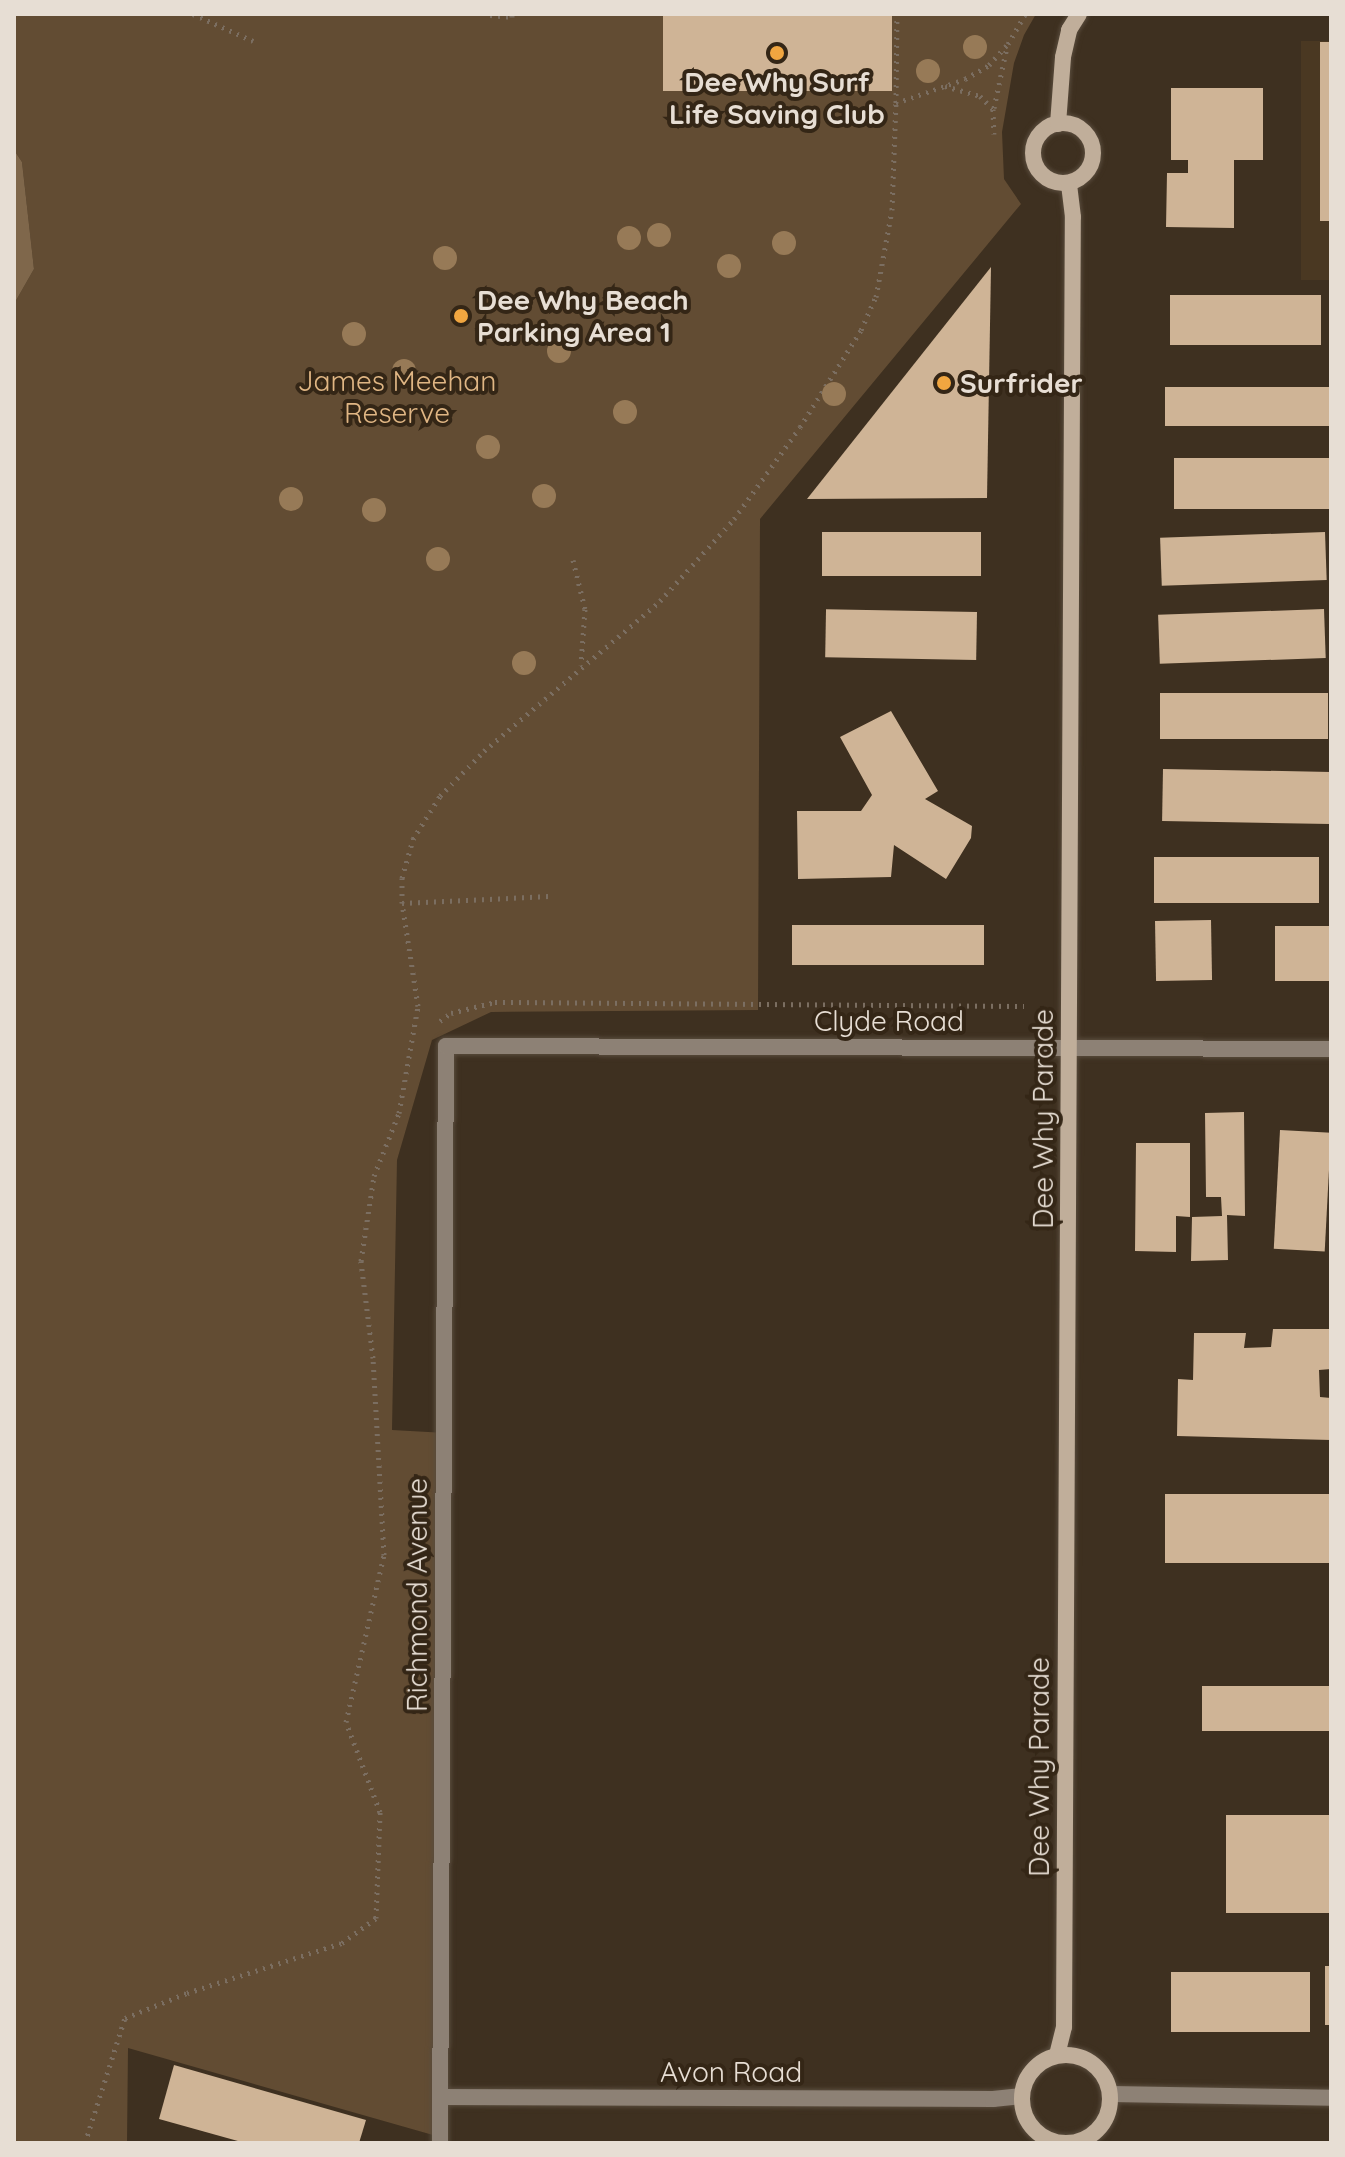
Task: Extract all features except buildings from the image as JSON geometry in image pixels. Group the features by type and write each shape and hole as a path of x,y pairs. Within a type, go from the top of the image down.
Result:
{"main road":[{"path":"1058,124 1063,57 1069,30 1079,14"},
{"path":"1058,124 1084,132 1092,148 1090,166 1085,174 1069,183 1045,178 1033,157 1039,135 1058,124"},
{"name":"Dee Why Parade","path":"1057,2055 1064,2027 1073,217 1069,183"},
{"path":"1072,2054 1086,2058 1107,2080 1111,2094 1107,2116 1093,2134 1083,2140 1061,2143 1037,2132 1023,2109 1022,2096 1032,2069 1057,2055 1072,2054"}],"street":[{"name":"Clyde Road","path":"446,1046 1331,1049"},
{"name":"Richmond Avenue","path":"440,2143 446,1046"},
{"path":"1111,2094 1331,2098"},
{"name":"Avon Road","path":"440,2097 993,2099 1022,2096"}],"path":[{"path":"193,14 253,41"},
{"path":"490,15 512,17 512,14"},
{"path":"895,159 897,14"},
{"path":"896,103 965,79 989,65 1008,44 1025,14"},
{"path":"994,134 993,109 1008,44"},
{"path":"944,86 980,96 993,109"},
{"path":"573,560 585,609 581,666"},
{"path":"402,903 549,896"},
{"path":"438,1022 451,1013 495,1002 1024,1006"},
{"path":"412,1039 425,1030"}],"shaded area":[{"path":"1301,41 1331,41 1331,280 1301,280"},
{"path":"14,150 22,162 34,269 14,304"}],"green space":[{"name":"James Meehan Reserve","path":"14,14 1036,14 1014,63 1002,132 1004,179 1021,204 760,519 758,1010 491,1012 432,1040 397,1160 392,1430 446,1433 440,2137 128,2048 127,2143 14,2143 14,304 34,269 22,162 14,150"}],"place":[{"name":"Dee Why Surf Life Saving Club","path":"777,53"},
{"name":"Dee Why Beach Parking Area 1","path":"461,316"},
{"name":"Surfrider","path":"944,383"}]}
